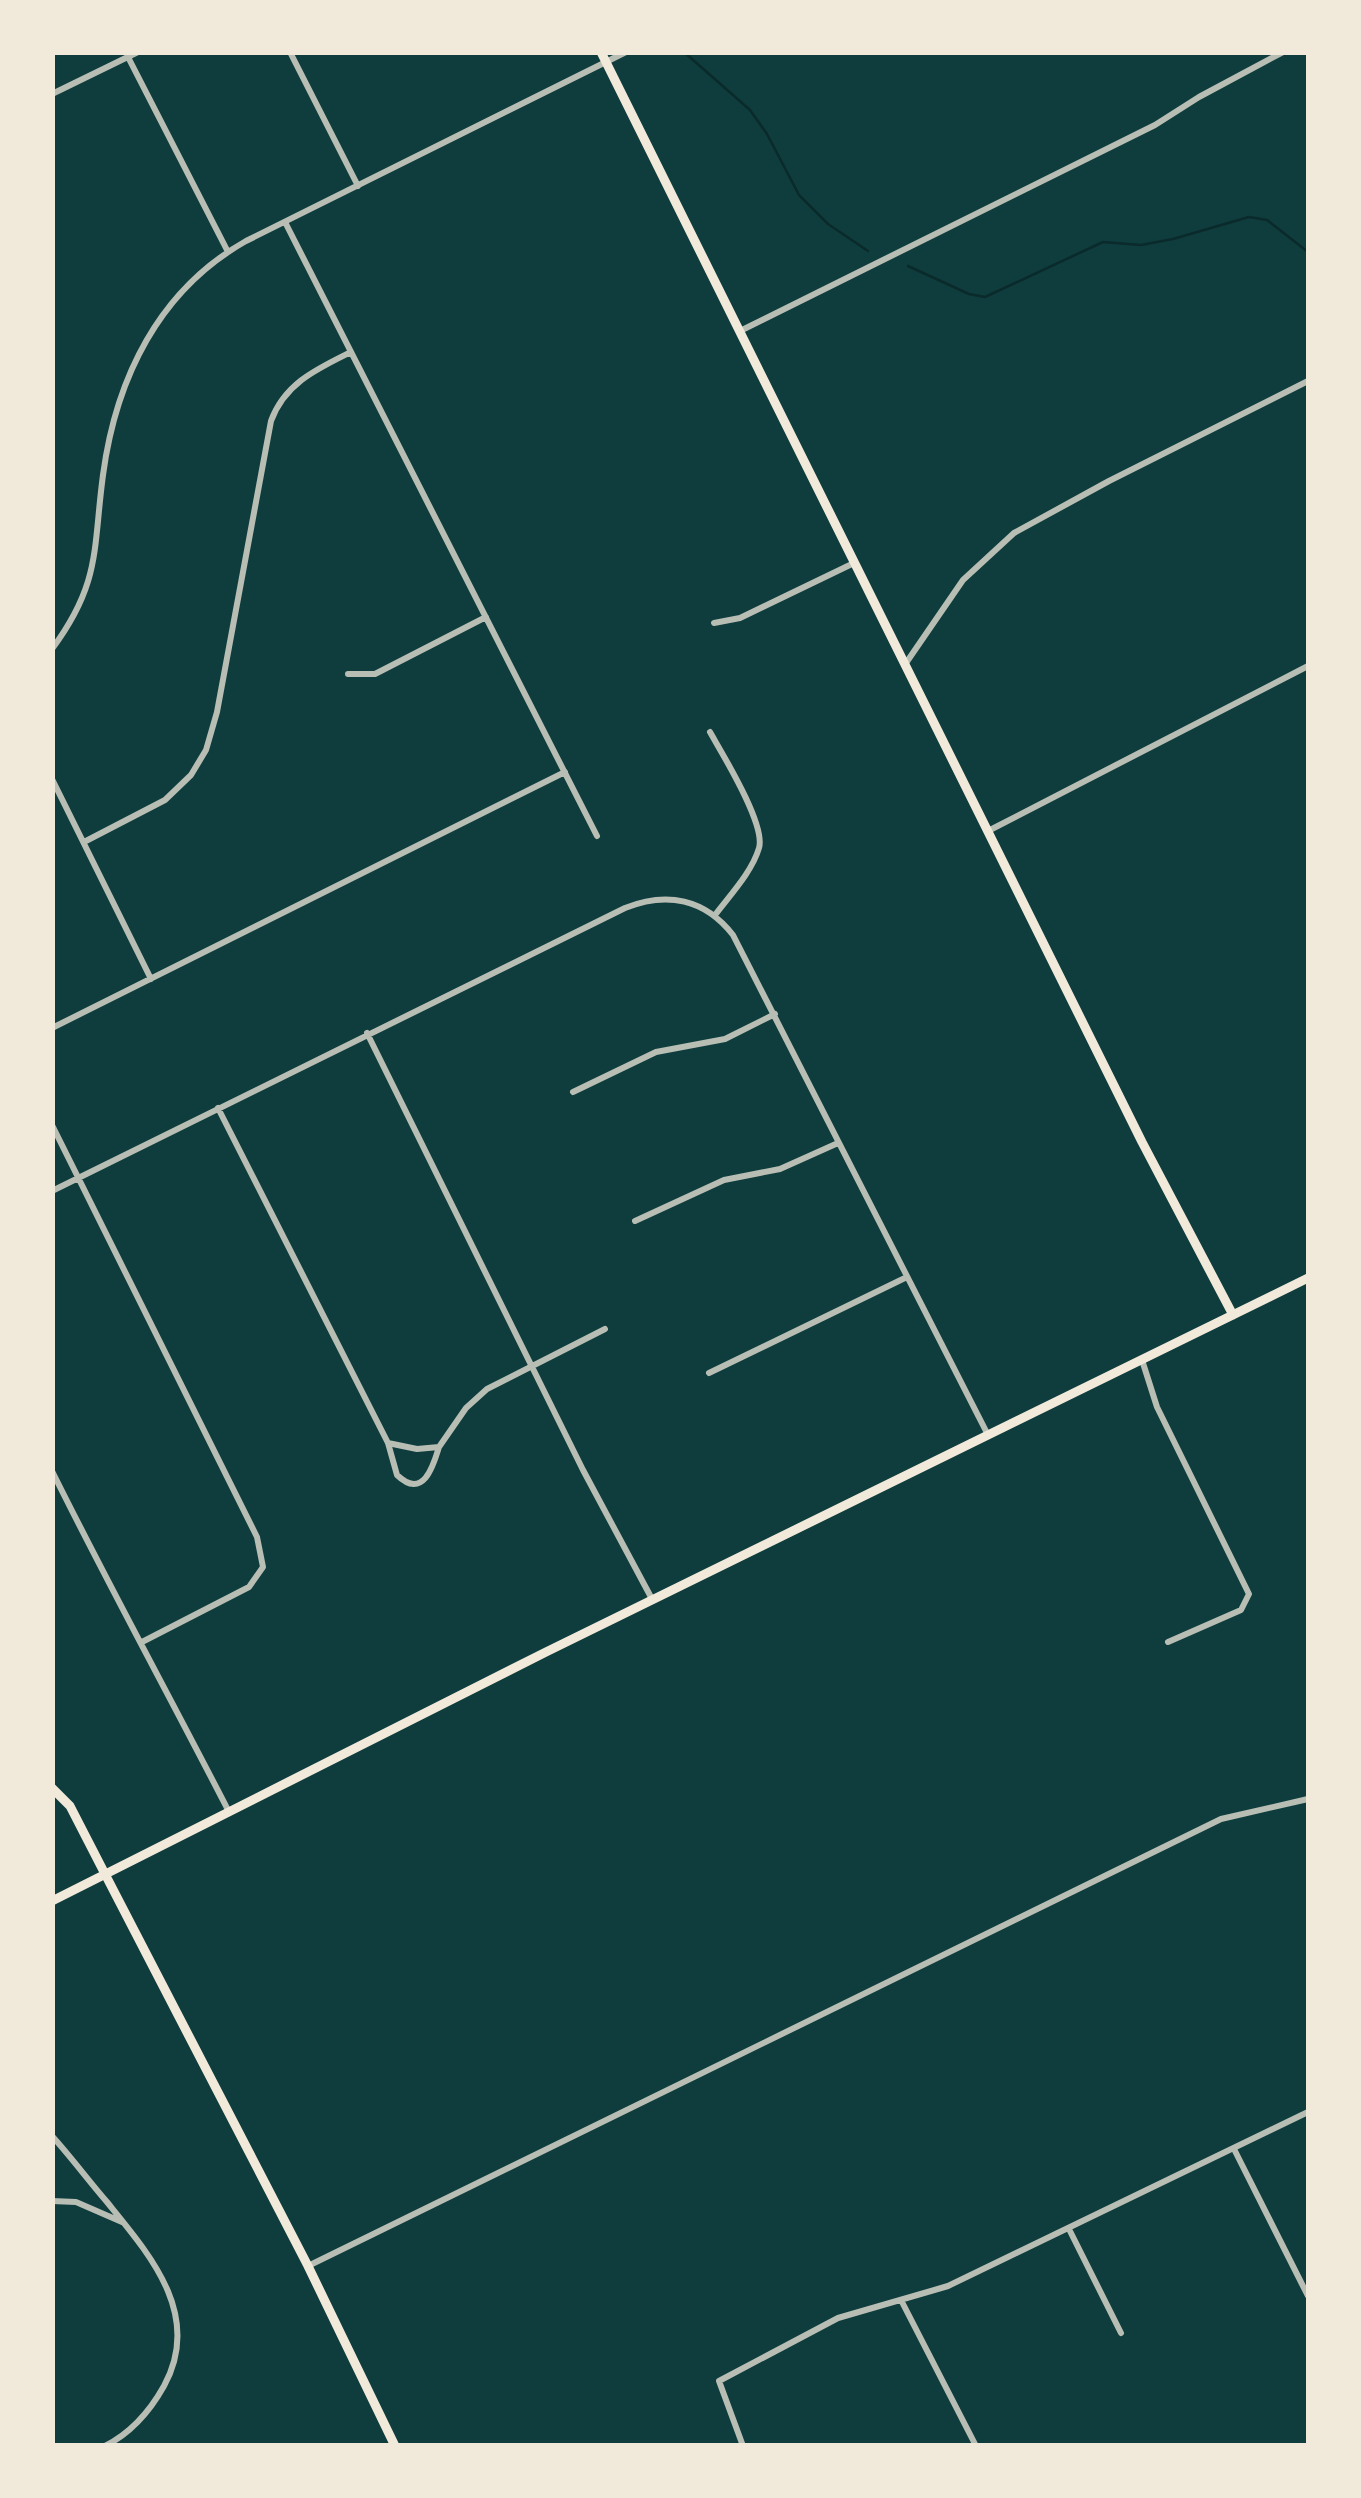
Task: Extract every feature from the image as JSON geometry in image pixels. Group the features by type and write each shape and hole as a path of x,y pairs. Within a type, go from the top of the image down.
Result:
{"main road":[{"path":"604,58 1142,1142 1233,1315"},
{"path":"52,1901 228,1810 1308,1278"},
{"path":"52,1788 70,1806 308,2266 395,2446"}],"street":[{"path":"52,94 138,52"},
{"path":"290,52 358,186"},
{"path":"52,648 77,612 88,585 97,553 109,440 138,355 176,296 195,276 228,252 285,222 604,58 626,52"},
{"path":"740,331 1155,125 1284,52"},
{"path":"128,57 228,252"},
{"path":"285,222 596,836"},
{"path":"84,842 165,800 184,784 202,760 217,712 270,420 296,383 351,352"},
{"path":"906,662 963,580 1014,533 1308,382"},
{"path":"714,623 740,618 855,562"},
{"path":"348,674 375,674 486,618"},
{"path":"988,831 1308,666"},
{"path":"710,732 755,821 761,841 750,867 716,915"},
{"path":"52,1028 565,772"},
{"path":"52,779 151,979"},
{"path":"52,1191 626,908 657,898 686,901 716,915 733,935 988,1434"},
{"path":"573,1092 656,1052 725,1039 775,1014"},
{"path":"368,1033 531,1365 653,1600"},
{"path":"218,1108 388,1443 397,1476 409,1484 429,1476 457,1419 477,1398 499,1382 605,1328"},
{"path":"52,1125 257,1538 263,1566 250,1587 142,1642"},
{"path":"635,1221 724,1180 780,1169 839,1143"},
{"path":"709,1373 907,1277"},
{"path":"1141,1359 1157,1407 1249,1594 1241,1610 1168,1642"},
{"path":"388,1443 417,1449 440,1447"},
{"path":"52,1472 228,1810"},
{"path":"308,2266 1221,1819 1308,1799"},
{"path":"743,2446 719,2381 838,2318 948,2286 1308,2112"},
{"path":"52,2136 159,2269 178,2323 175,2366 152,2409 105,2446"},
{"path":"1234,2148 1308,2296"},
{"path":"52,2201 76,2202 125,2224"},
{"path":"1069,2229 1121,2333"},
{"path":"901,2300 976,2446"}],"waterway":[{"path":"684,52 750,110 799,195 828,224 868,251"},
{"path":"908,266 969,294 985,297 1103,242 1141,245 1249,217 1267,220 1308,252"}]}
